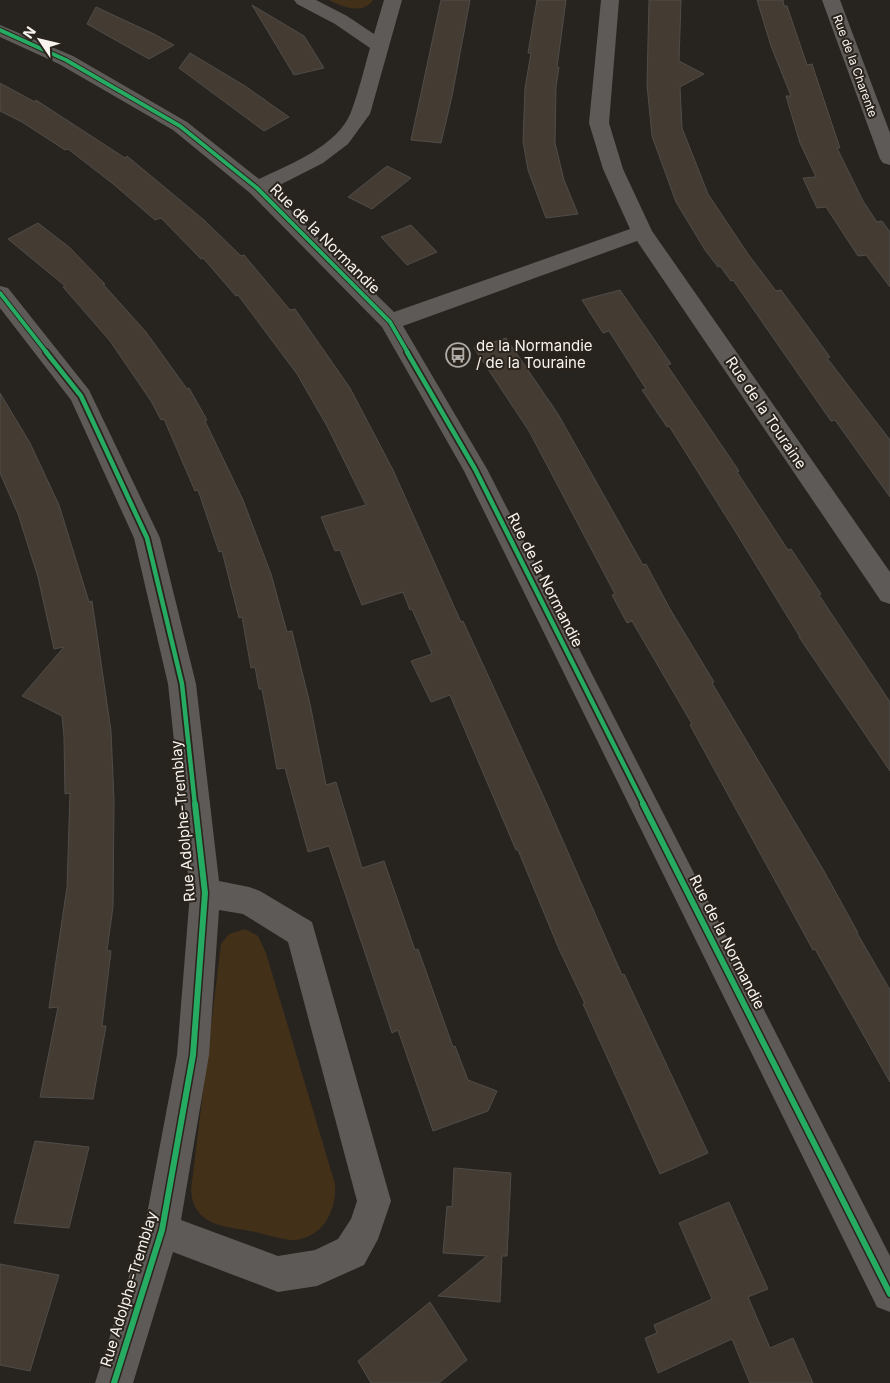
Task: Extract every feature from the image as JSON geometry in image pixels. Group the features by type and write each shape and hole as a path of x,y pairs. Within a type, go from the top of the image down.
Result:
{"street":[{"path":"303,0 342,20 379,46"},
{"path":"257,188 316,159 341,140 360,114 393,0"},
{"name":"Rue de la Touraine","path":"610,0 599,124 613,169 642,232 890,593"},
{"name":"Rue de la Charente","path":"831,0 890,159"},
{"name":"Rue de la Normandie","path":"0,30 66,60 180,126 257,188 390,322 475,469 890,1294"},
{"path":"390,322 642,232"},
{"name":"Rue Adolphe-Tremblay","path":"0,294 81,396 147,538 182,684 205,893 193,1055 162,1230 114,1383"},
{"name":"Rue Adolphe-Tremblay","path":"162,1230 278,1274 317,1268 351,1252 366,1227 374,1201 301,933 249,901 205,893"}],"shaded area":[{"path":"329,0 373,0 364,7 352,8"},
{"path":"245,929 258,936 266,953 335,1184 334,1203 326,1221 313,1234 295,1240 210,1222 197,1209 191,1194 221,944 229,934"}],"building":[{"path":"441,0 470,0 452,96 441,143 411,140"},
{"path":"537,0 566,0 557,67 559,67 556,87 555,143 564,180 578,214 546,218 528,170 523,141 525,88 531,53 528,53"},
{"path":"649,0 681,0 679,61 704,74 680,87 682,128 708,194 748,254 776,291 781,290 830,357 827,358 890,440 890,497 835,420 831,421 733,280 731,281 705,250 676,202 652,136 647,85"},
{"path":"757,0 783,0 784,6 787,6 807,65 812,64 840,148 837,148 863,201 877,222 882,221 890,232 890,287 866,255 858,256 826,207 817,208 803,178 816,177 800,143 786,96 791,96 771,46"},
{"path":"252,5 304,36 324,68 294,75"},
{"path":"96,7 174,45 149,59 87,24"},
{"path":"190,53 245,86 289,117 264,131 179,68"},
{"path":"0,83 35,102 36,100 125,158 127,156 204,220 241,256 244,255 290,310 295,309 350,388 393,470 461,622 463,621 541,791 622,975 624,974 708,1153 660,1174 583,1004 585,1004 559,949 450,695 431,702 411,661 432,654 412,609 410,610 403,592 362,605 340,550 335,551 321,517 366,505 327,426 297,374 238,295 236,296 203,258 201,259 161,218 155,220 68,149 65,150 22,122 0,111"},
{"path":"387,166 411,178 372,209 348,197"},
{"path":"38,223 69,247 105,284 103,284 146,332 187,389 189,388 207,420 205,421 243,500 271,574 287,632 292,631 310,704 326,785 336,782 362,868 384,861 415,950 418,949 453,1047 455,1046 468,1080 497,1091 488,1111 433,1131 398,1030 392,1033 329,846 308,852 285,768 277,769 262,689 259,689 255,667 251,668 242,617 239,618 222,551 219,552 198,490 195,491 164,419 161,420 151,401 110,341 63,287 65,286 8,239"},
{"path":"411,225 437,252 407,265 381,237"},
{"path":"620,290 671,364 667,365 739,471 737,472 788,550 791,549 821,594 819,595 890,702 890,771 799,637 669,426 667,427 642,390 646,389 609,331 603,333 582,300"},
{"path":"506,338 558,414 643,565 646,564 670,609 714,682 712,683 824,871 890,990 890,1082 815,949 813,950 690,725 692,724 632,621 627,623 612,595 615,594 529,431 474,348"},
{"path":"0,393 30,443 59,505 89,602 92,601 111,731 114,800 113,907 107,950 111,951 102,1026 106,1026 93,1099 40,1097 58,1007 49,1008 67,887 70,793 65,794 62,716 22,696 64,647 54,649 38,577 18,514 0,473"},
{"path":"35,1141 89,1147 69,1228 14,1223"},
{"path":"454,1168 511,1173 507,1256 502,1256 500,1302 438,1296 487,1256 443,1253 447,1206 452,1207"},
{"path":"729,1202 768,1289 748,1297 770,1348 793,1338 813,1383 750,1383 732,1339 658,1373 645,1338 657,1333 654,1325 712,1299 679,1223"},
{"path":"0,1264 59,1275 30,1371 0,1365"},
{"path":"430,1302 467,1360 439,1383 371,1383 358,1361"}],"cycle path":[{"path":"0,30 66,60 180,126 257,188 390,322 475,469 890,1294"},
{"path":"0,293 81,396 147,538 182,684 205,893 193,1055 162,1230 114,1383"}],"place":[{"name":"de la Normandie / de la Touraine","path":"458,355"}]}
